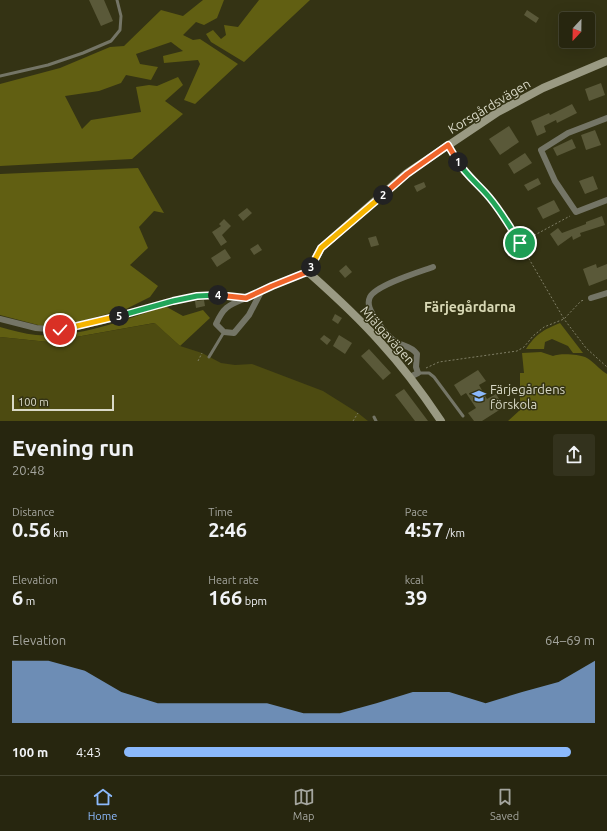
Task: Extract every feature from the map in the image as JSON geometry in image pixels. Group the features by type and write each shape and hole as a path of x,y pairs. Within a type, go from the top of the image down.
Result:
{"street":[{"name":"Korsgårdsvägen","path":"308,272 321,248 407,174 448,145 498,112 543,88 607,61"},
{"path":"607,118 568,133 541,150 555,181 576,212 607,200"},
{"path":"410,378 418,372 416,367 417,354 414,349 393,341 383,330 372,313 369,307 369,302 372,294 382,287 433,267"},
{"path":"262,292 249,314 234,333 224,332 216,324 220,314 228,305 308,272"},
{"name":"Mjälgavägen","path":"308,272 340,301 381,343 410,378 441,421"},
{"path":"591,298 607,293"},
{"path":"0,319 36,328 60,330 99,322 173,301 197,296 222,295 246,298"}],"lane":[{"path":"0,76 48,65 83,53 111,41 120,30 121,16 117,0"},
{"path":"209,356 224,332"},
{"path":"418,372 429,373 434,377 463,416"},
{"path":"374,417 376,421"}],"path":[{"path":"448,145 462,168 500,209 564,319 586,348 607,367"},
{"path":"520,243 576,212"},
{"path":"418,372 439,362 517,351 524,347 533,336 544,327 564,319 581,301 591,298"},
{"path":"198,361 202,353"},
{"path":"353,421 358,413"}],"shaded area":[{"path":"203,0 224,0 217,18 204,25 196,22 183,35 193,40 200,39 238,64 195,104 184,100 200,64 198,60 164,63 163,56 183,51 171,42 136,54 140,64 158,67 151,80 126,75 121,83 99,91 65,96 82,129 91,120 141,112 136,87 149,85 157,86 178,77 183,85 165,101 183,114 132,159 0,166 0,84 60,68 110,47 124,46 161,10 183,16"},
{"path":"259,0 310,0 244,62 211,42 206,34 213,30 221,39 226,35 224,25 238,27"},
{"path":"138,168 164,213 154,211 139,227 148,248 130,265 158,286 150,297 126,309 74,323 42,326 0,315 0,174"},
{"path":"165,306 183,316 203,310 210,318 180,346 154,323 48,342 0,337 0,327 36,335 69,334 102,327"},
{"path":"155,323 180,346 202,353 221,363 235,365 252,364 323,391 368,421 0,421 0,337 48,342"},
{"path":"560,323 583,353 573,353 568,346 552,339 545,342 544,349 526,349 540,333"},
{"path":"541,352 553,356 569,354 585,357 607,374 607,421 508,421 520,410 520,373 524,373 522,353"}],"building":[{"path":"89,0 104,0 113,21 101,26"},
{"path":"527,10 539,18 536,23 524,15"},
{"path":"601,83 605,95 589,101 585,89"},
{"path":"572,104 577,113 557,123 556,120 544,126 546,132 537,136 531,121 549,113 550,115"},
{"path":"509,126 519,142 500,155 489,139"},
{"path":"595,130 601,145 586,150 581,135"},
{"path":"572,139 576,148 557,156 553,148"},
{"path":"525,153 532,163 514,174 508,164"},
{"path":"593,176 598,189 585,194 579,181"},
{"path":"538,178 541,184 528,191 524,185"},
{"path":"424,182 426,187 417,192 414,186"},
{"path":"554,200 560,211 543,219 537,208"},
{"path":"247,208 252,213 243,221 238,215"},
{"path":"602,216 605,225 580,233 581,236 573,240 572,236 558,246 550,234 558,228 562,233"},
{"path":"224,219 231,226 222,235 227,242 221,246 212,232 221,226 219,224"},
{"path":"376,236 379,245 371,247 368,238"},
{"path":"258,244 262,250 254,255 250,249"},
{"path":"225,249 231,258 217,267 211,258"},
{"path":"596,264 597,268 607,264 607,279 589,286 583,269"},
{"path":"346,265 352,272 345,278 339,271"},
{"path":"204,300 205,306 196,308 195,301"},
{"path":"335,314 342,318 338,324 332,320"},
{"path":"324,335 331,340 327,345 320,339"},
{"path":"339,335 352,343 345,354 333,346"},
{"path":"369,349 391,373 383,380 361,356"},
{"path":"478,370 486,381 479,385 487,399 496,394 504,407 482,421 474,421 468,413 476,408 466,393 461,396 454,385"},
{"path":"404,389 428,421 415,421 395,395"}],"place":[{"name":"Färjegårdens förskola","path":"479,396"}],"district":[{"name":"Färjegårdarna","path":"470,307"}],"route":[{"path":"60,330 99,322 173,301 197,296 222,295 246,298 308,272 321,248 407,174 448,145 462,168 500,209 520,243"}]}
